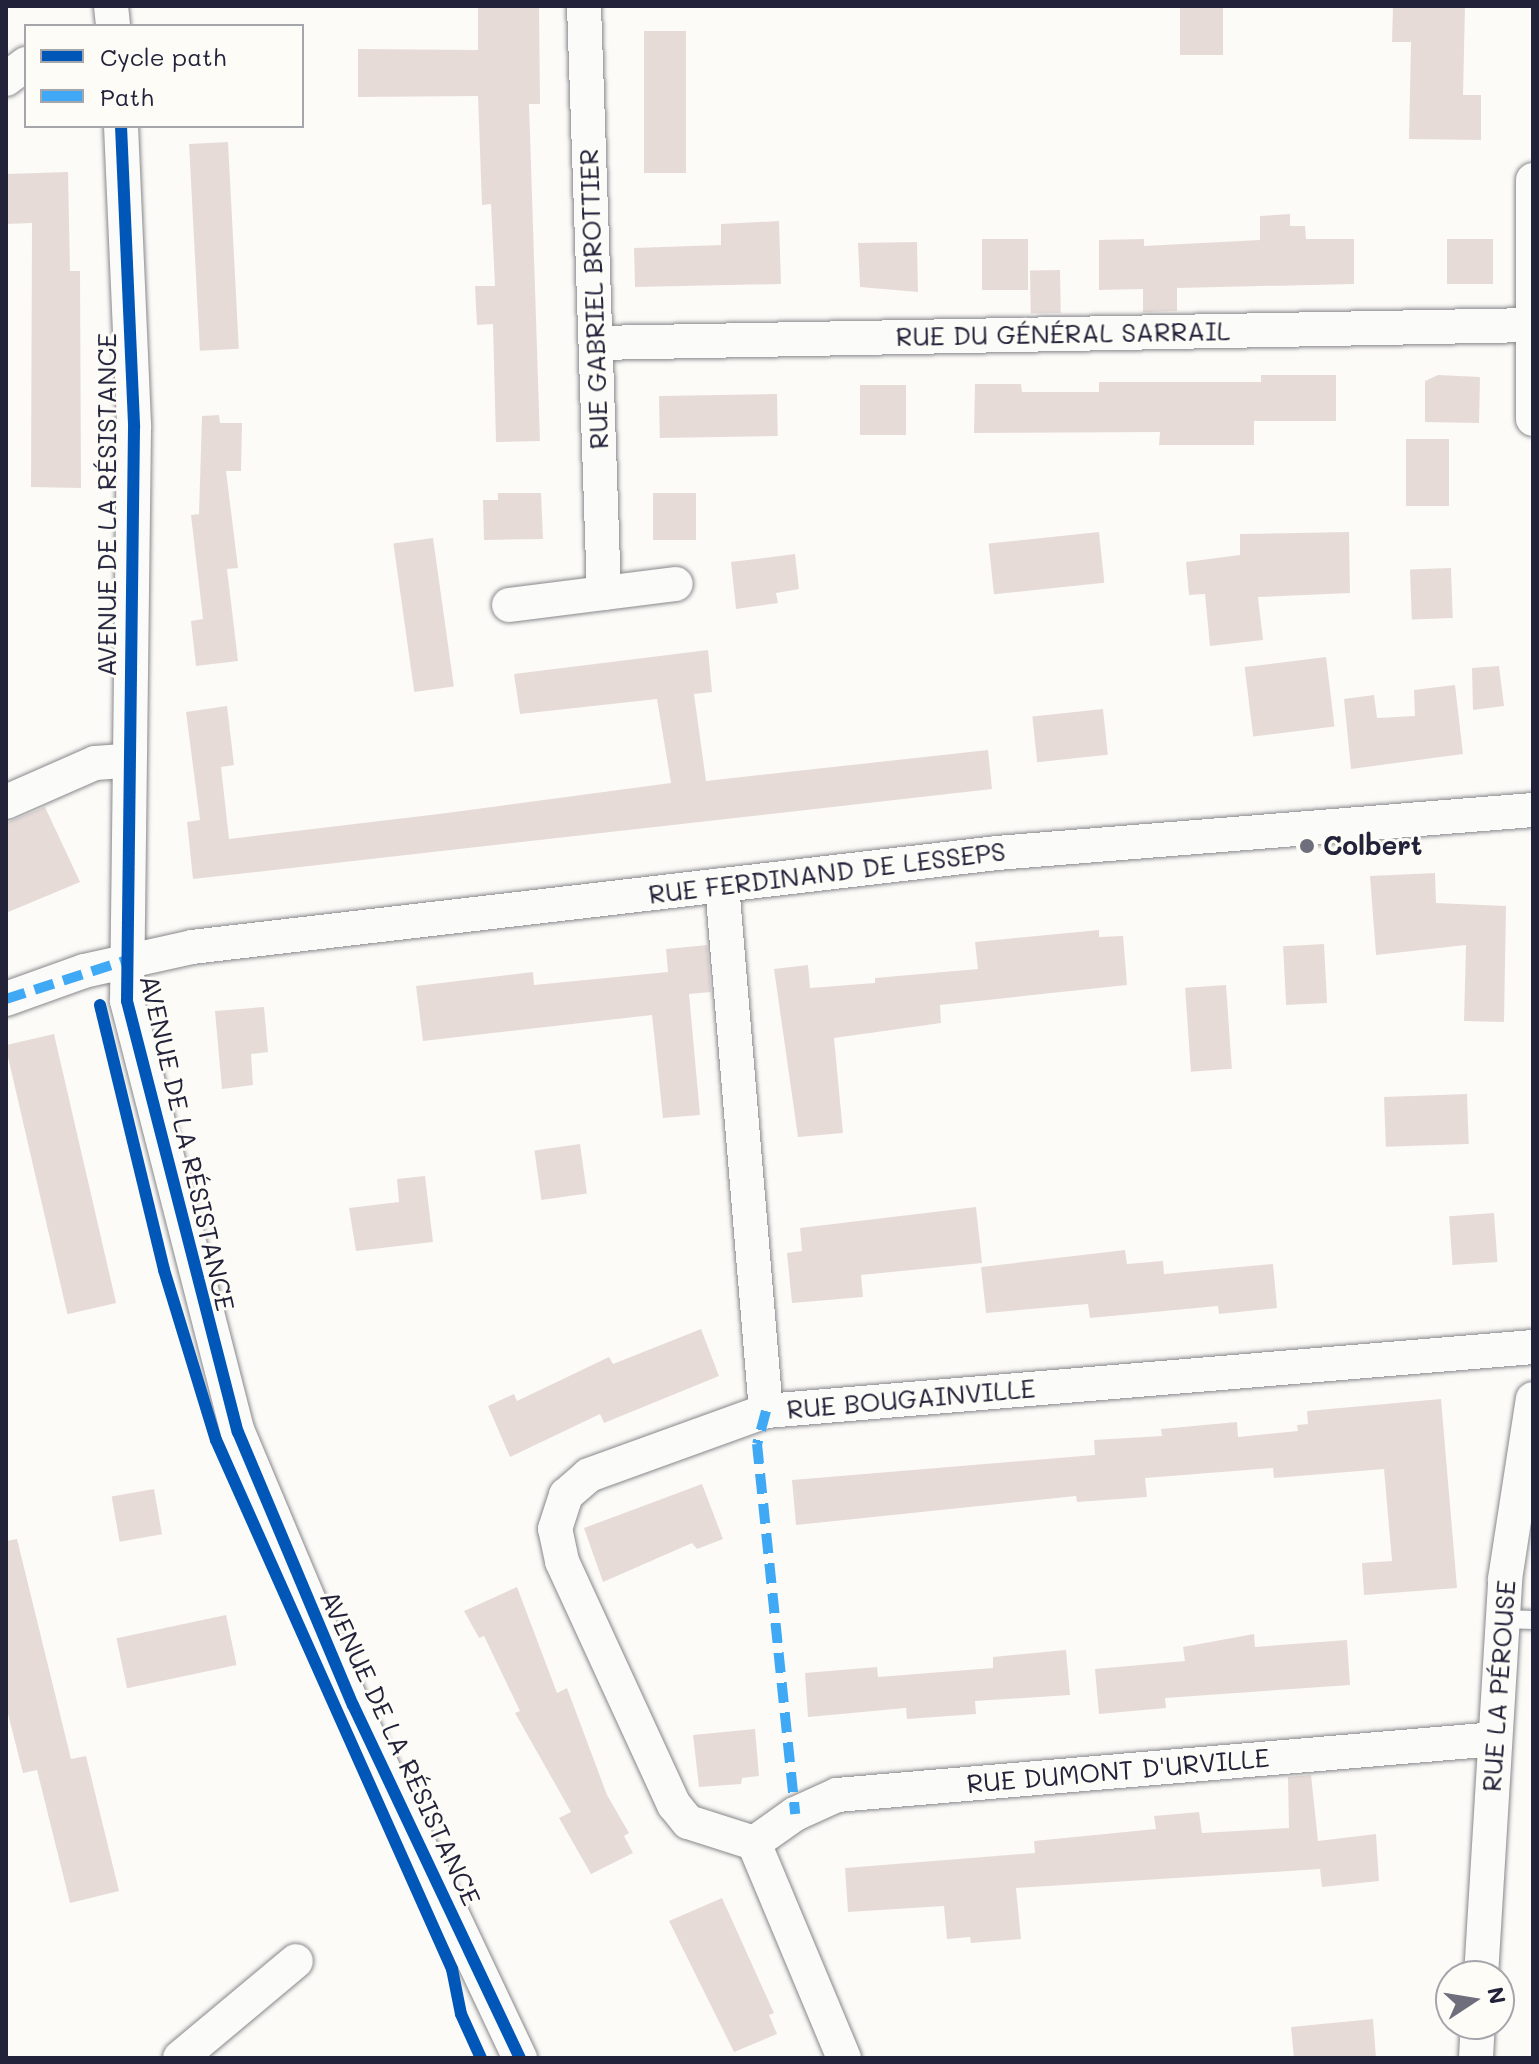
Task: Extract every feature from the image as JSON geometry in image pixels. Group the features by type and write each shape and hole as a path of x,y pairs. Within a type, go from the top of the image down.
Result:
{"street":[{"name":"RUE GABRIEL BROTTIER","path":"584,6 604,593"},
{"path":"6,79 24,66"},
{"name":"AVENUE DE LA RÉSISTANCE","path":"121,128 134,428 124,961 171,1190 238,1432 353,1705 520,2058"},
{"path":"1533,180 1533,419"},
{"name":"RUE DU GÉNÉRAL SARRAIL","path":"596,343 1532,325"},
{"path":"509,605 676,584"},
{"path":"6,802 95,763 127,761"},
{"name":"RUE FERDINAND DE LESSEPS","path":"6,999 124,961 192,947 722,885 1171,837 1533,810"},
{"name":"RUE BOUGAINVILLE","path":"722,885 766,1411 1533,1347"},
{"name":"RUE LA PÉROUSE","path":"1482,1960 1495,1739 1518,1620 1533,1399"},
{"path":"766,1411 589,1475 566,1495 555,1529 562,1561 674,1805 688,1822 754,1843 844,2058"},
{"name":"RUE DUMONT D'URVILLE","path":"754,1843 795,1814 837,1795 1495,1739"},
{"path":"180,2058 296,1961"}],"building":[{"path":"478,6 539,6 540,104 529,104 540,441 496,442 493,324 477,325 475,286 495,286 491,204 482,205 478,96 358,97 358,49 478,50"},
{"path":"1180,6 1223,6 1223,55 1180,55"},
{"path":"1393,6 1465,6 1463,95 1481,95 1481,140 1409,139 1411,42 1392,42"},
{"path":"644,31 686,31 686,173 644,173"},
{"path":"228,142 239,349 200,351 189,144"},
{"path":"68,172 70,271 80,271 81,488 31,487 32,223 6,224 6,174"},
{"path":"1290,214 1290,226 1305,226 1306,239 1354,239 1354,284 1177,288 1177,311 1143,312 1143,289 1099,290 1099,240 1144,239 1144,246 1260,240 1260,216"},
{"path":"779,221 781,284 635,287 634,248 721,245 721,224"},
{"path":"982,239 1028,239 1028,290 982,290"},
{"path":"1447,239 1493,239 1493,284 1447,284"},
{"path":"917,242 918,292 860,287 858,243"},
{"path":"1060,270 1061,313 1031,314 1030,271"},
{"path":"1261,375 1336,375 1336,421 1254,421 1254,445 1159,445 1160,432 974,433 975,384 1021,384 1022,392 1099,392 1099,382 1261,382"},
{"path":"1438,375 1480,377 1479,423 1425,422 1425,381"},
{"path":"860,385 906,385 906,435 860,435"},
{"path":"777,394 778,436 660,438 659,396"},
{"path":"219,415 220,423 242,423 241,471 226,471 238,568 227,569 238,661 196,666 191,621 203,619 191,515 199,514 202,416"},
{"path":"1406,439 1449,439 1449,506 1406,506"},
{"path":"498,493 541,493 543,539 484,540 483,500 498,500"},
{"path":"653,493 696,493 696,540 653,540"},
{"path":"1099,532 1104,583 994,594 989,544"},
{"path":"1349,532 1350,593 1258,597 1263,640 1210,646 1205,594 1189,595 1186,562 1240,555 1240,534"},
{"path":"433,538 454,687 414,692 393,544"},
{"path":"795,554 799,589 776,593 778,603 736,609 731,562"},
{"path":"1451,568 1453,618 1412,619 1410,569"},
{"path":"708,650 712,692 694,694 706,781 988,750 992,789 193,879 187,822 200,820 186,712 227,706 234,765 221,767 229,839 671,783 657,699 520,714 514,674"},
{"path":"1326,657 1335,726 1253,736 1245,667"},
{"path":"1499,666 1504,706 1473,710 1472,668"},
{"path":"1455,685 1463,754 1351,769 1344,699 1374,695 1377,718 1415,716 1414,690"},
{"path":"1103,709 1108,755 1037,762 1032,716"},
{"path":"45,807 80,882 6,913 6,823"},
{"path":"1435,873 1436,903 1506,906 1504,1022 1464,1021 1466,945 1376,955 1370,876"},
{"path":"1099,930 1099,937 1123,936 1127,985 940,1005 941,1023 834,1038 843,1133 798,1137 774,969 808,965 810,988 875,983 875,978 978,969 975,942"},
{"path":"1324,944 1327,1003 1286,1005 1283,946"},
{"path":"707,945 711,992 689,994 700,1115 663,1118 652,1015 423,1041 416,986 533,972 534,985 668,972 666,949"},
{"path":"1226,985 1232,1069 1191,1072 1185,988"},
{"path":"264,1007 268,1052 251,1054 253,1085 222,1089 215,1011"},
{"path":"54,1034 116,1303 67,1314 6,1048 6,1045"},
{"path":"1467,1094 1469,1144 1386,1147 1384,1097"},
{"path":"580,1144 587,1194 541,1200 534,1150"},
{"path":"425,1176 433,1242 356,1251 349,1208 399,1202 397,1179"},
{"path":"976,1207 982,1263 861,1275 863,1297 792,1303 787,1253 802,1251 800,1228"},
{"path":"1494,1213 1497,1262 1453,1265 1449,1216"},
{"path":"1125,1250 1127,1264 1163,1261 1164,1274 1273,1264 1277,1308 1219,1314 1218,1306 1090,1318 1088,1304 986,1313 981,1267"},
{"path":"701,1329 719,1376 604,1423 600,1414 510,1457 488,1406 514,1394 517,1401 609,1357 613,1364"},
{"path":"1441,1399 1457,1588 1364,1595 1362,1563 1392,1561 1384,1469 1274,1478 1273,1468 1145,1478 1147,1497 1077,1502 1076,1496 796,1525 792,1480 1095,1455 1094,1440 1162,1436 1161,1429 1237,1422 1238,1437 1298,1431 1297,1425 1308,1424 1307,1411"},
{"path":"702,1484 723,1539 697,1549 692,1543 603,1582 584,1528"},
{"path":"154,1489 162,1534 120,1542 112,1496"},
{"path":"17,1539 71,1759 86,1756 119,1891 70,1903 37,1770 23,1773 6,1706 6,1541"},
{"path":"517,1587 557,1693 567,1688 607,1795 629,1833 624,1836 633,1853 591,1874 559,1818 571,1812 515,1713 520,1711 484,1636 479,1638 464,1611"},
{"path":"226,1615 237,1665 127,1688 116,1638"},
{"path":"1254,1634 1255,1647 1347,1640 1350,1685 1165,1698 1166,1708 1099,1714 1095,1669 1185,1661 1183,1647"},
{"path":"1066,1650 1070,1695 975,1701 976,1714 907,1719 906,1708 808,1717 805,1673 877,1667 878,1677 993,1668 993,1657"},
{"path":"755,1729 759,1776 742,1778 741,1784 699,1787 693,1735"},
{"path":"1311,1775 1318,1841 1376,1834 1379,1881 1322,1887 1320,1869 1016,1888 1021,1939 971,1943 970,1937 947,1939 944,1906 848,1912 845,1868 1035,1853 1034,1841 1156,1829 1154,1816 1199,1812 1202,1833 1289,1828 1288,1777"},
{"path":"722,1898 774,2013 769,2015 777,2034 734,2052 669,1921"},
{"path":"1373,2019 1376,2058 1294,2058 1291,2027"}],"marked path":[{"path":"6,999 124,961"},
{"path":"766,1411 757,1444 795,1814"}],"cycle path":[{"path":"121,128 134,428 127,1001 238,1432 353,1705 520,2058"},
{"path":"100,1005 164,1270 216,1440 452,1969 461,2014 481,2058"}],"place":[{"name":"Colbert","path":"1307,846"}]}
